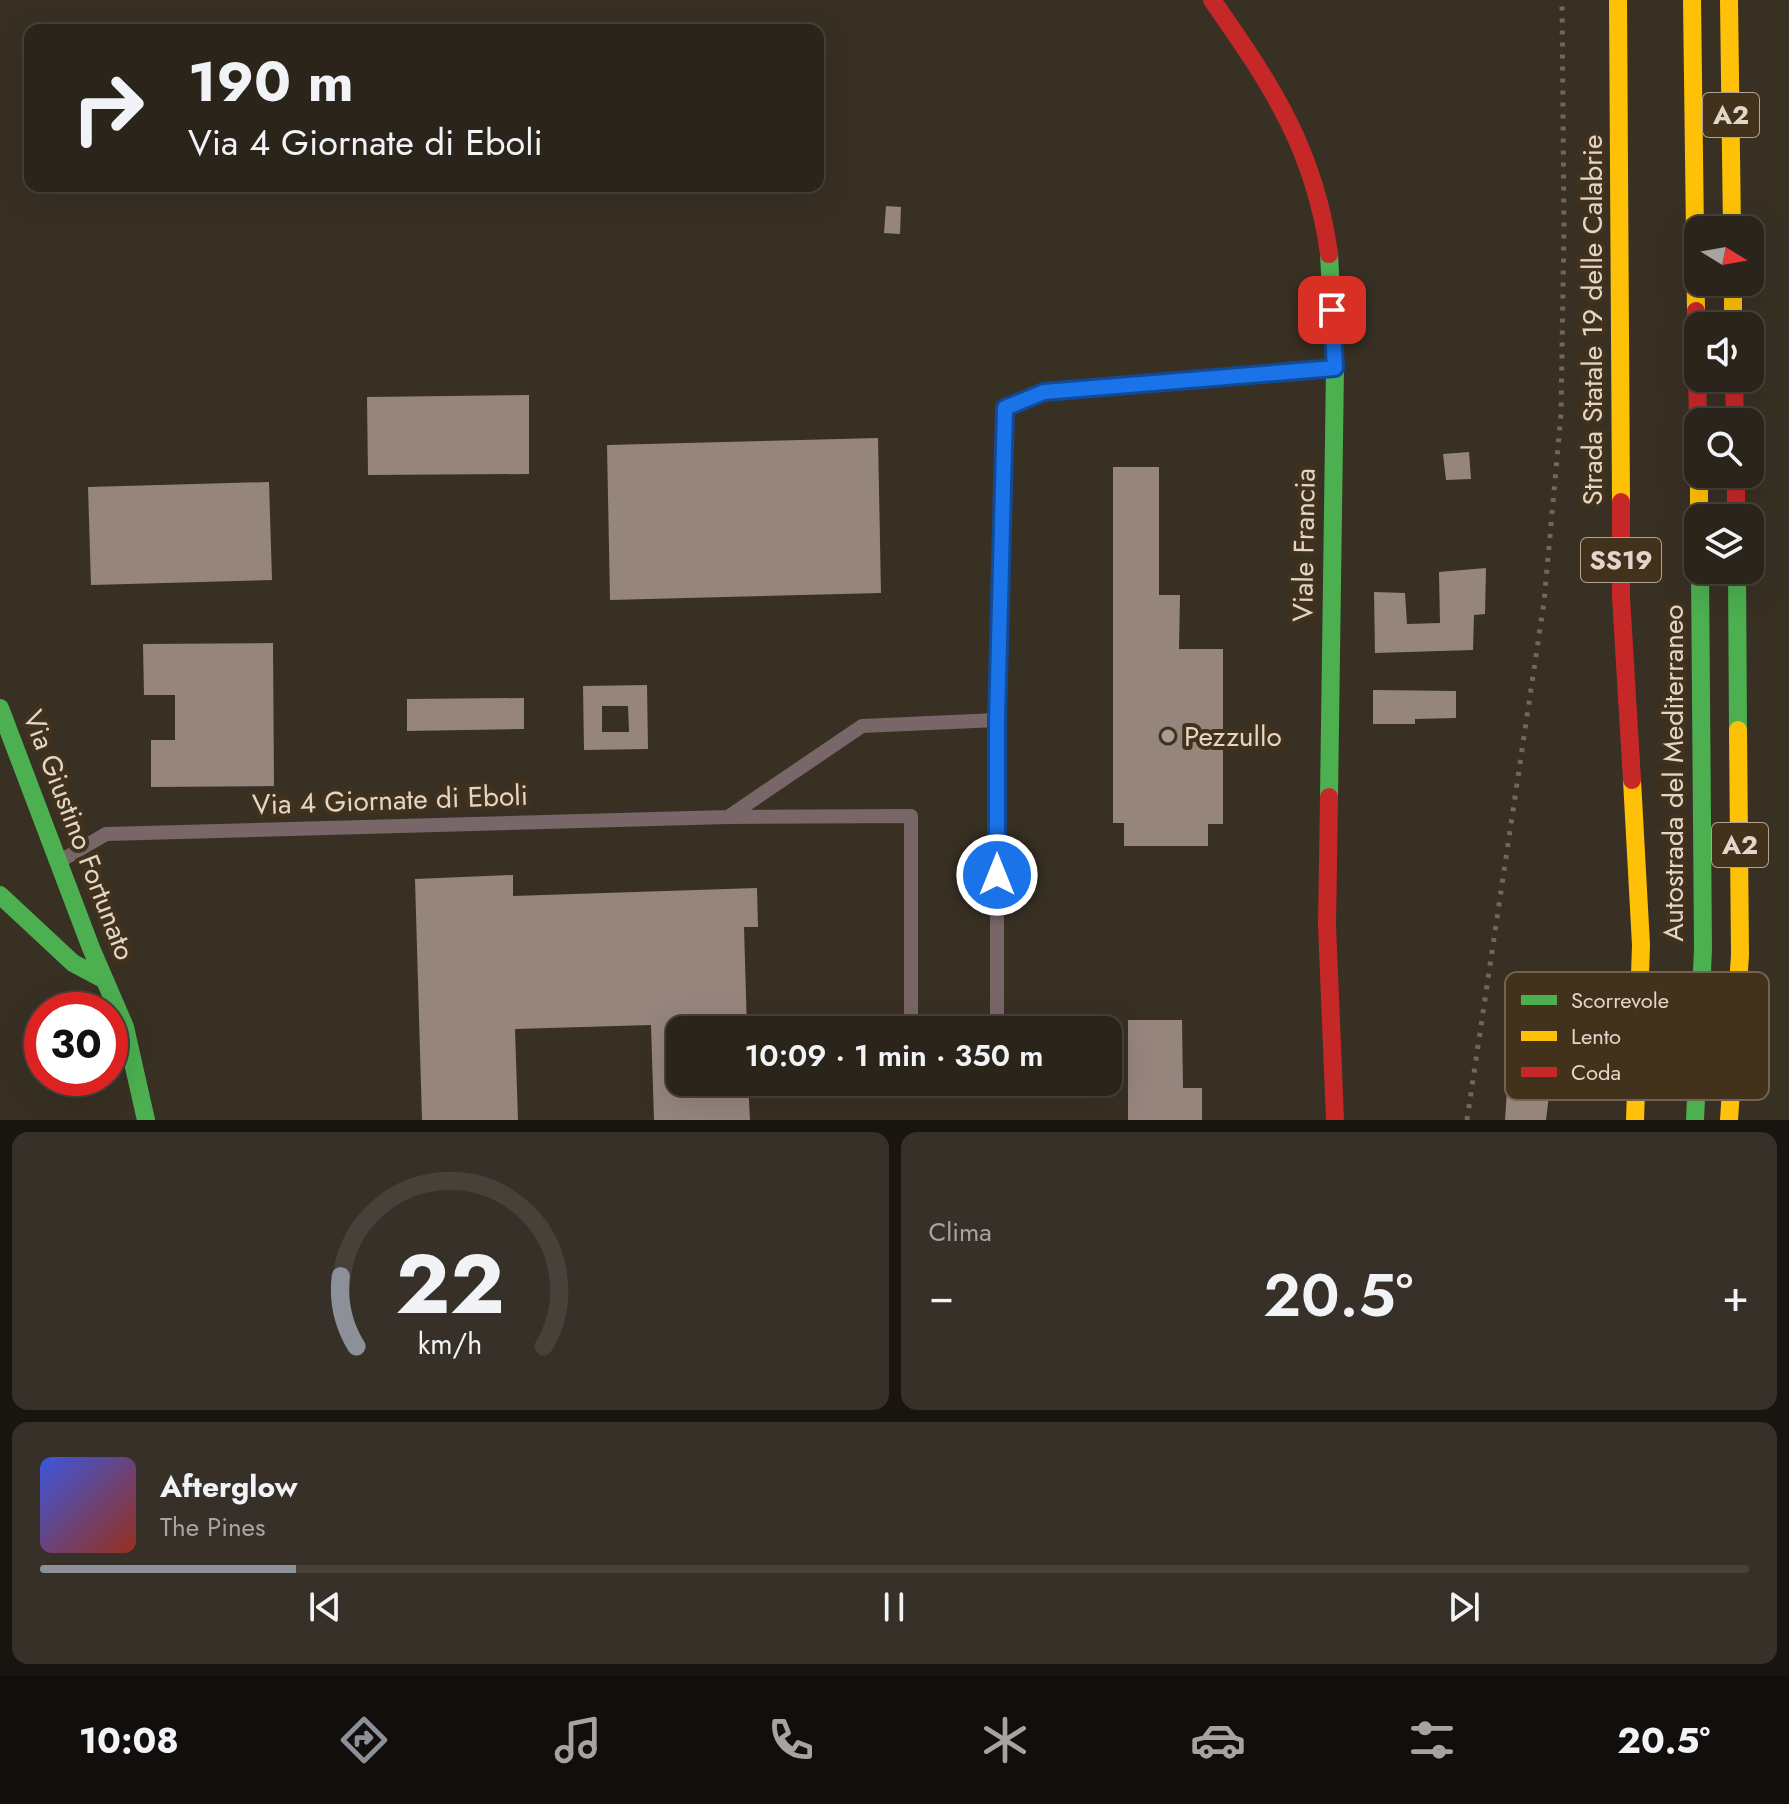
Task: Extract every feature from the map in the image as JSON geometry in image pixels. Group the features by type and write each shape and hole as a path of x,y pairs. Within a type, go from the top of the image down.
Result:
{"main road":[{"name":"Viale Francia","path":"1212,0 1267,78 1303,148 1320,203 1329,252 1335,368 1327,925 1335,1120"},
{"name":"Strada Statale 19 delle Calabrie","path":"1618,0 1621,597 1640,972"},
{"name":"A2","path":"1692,0 1698,408"},
{"name":"A2","path":"1729,0 1732,216"},
{"name":"Autostrada del Mediterraneo","path":"1700,584 1702,972"},
{"name":"A2","path":"1737,584 1739,972"},
{"name":"Via Giustino Fortunato","path":"0,708 125,1027 146,1120"},
{"path":"0,895 73,963 105,980"},
{"name":"Strada Statale 19 delle Calabrie","path":"1635,1120 1636,1100"},
{"name":"Autostrada del Mediterraneo","path":"1695,1120 1696,1100"},
{"name":"A2","path":"1729,1120 1730,1100"}],"street":[{"path":"997,1016 997,720 1005,408 1044,392 1335,368"},
{"path":"728,817 862,726 997,720"},
{"name":"Via 4 Giornate di Eboli","path":"60,861 106,834 728,817 911,816 911,1016"}],"building":[{"path":"886,206 901,207 900,234 884,233"},
{"path":"529,395 529,474 368,475 367,397"},
{"path":"878,438 881,593 610,600 607,445"},
{"path":"1469,452 1471,479 1446,480 1443,454"},
{"name":"Pezzullo","path":"1113,467 1159,467 1159,595 1180,595 1179,649 1223,649 1223,824 1208,824 1208,846 1124,846 1124,823 1113,823"},
{"path":"269,482 272,580 91,585 88,487"},
{"path":"1486,568 1485,614 1474,615 1473,650 1375,653 1374,592 1405,593 1407,624 1440,623 1439,572"},
{"path":"273,643 274,786 151,787 151,740 175,740 175,695 144,695 143,644"},
{"path":"647,685 648,749 584,750 583,686","holes":["602,706 628,706 629,732 602,732"]},
{"path":"1373,690 1456,691 1456,718 1415,719 1415,724 1373,724"},
{"path":"524,698 524,729 407,731 407,699"},
{"path":"513,875 513,896 757,888 758,927 744,927 747,1016 666,1016 666,1096 749,1096 750,1120 654,1120 651,1025 515,1029 518,1120 422,1120 415,879"},
{"path":"1128,1020 1182,1020 1183,1088 1202,1088 1202,1120 1128,1120"},
{"path":"1506,1100 1548,1100 1546,1120 1505,1120"}],"railway":[{"path":"1467,1120 1544,602 1561,414 1564,228 1562,0"}],"traffic: fast":[{"path":"1329,254 1335,368 1329,797"},
{"path":"1700,584 1702,972"},
{"path":"1737,584 1738,730"},
{"path":"0,708 91,948 125,1027 146,1120"},
{"path":"0,895 73,963 105,980"},
{"path":"1695,1120 1696,1100"}],"traffic: slow":[{"path":"1618,0 1621,502"},
{"path":"1692,0 1696,311"},
{"path":"1729,0 1732,216"},
{"path":"1733,296 1733,312"},
{"path":"1699,488 1699,504"},
{"path":"1738,730 1739,972"},
{"path":"1632,780 1640,972"},
{"path":"1635,1120 1636,1100"},
{"path":"1729,1120 1730,1100"}],"traffic: jam":[{"path":"1212,0 1271,90 1301,150 1313,182 1329,254"},
{"path":"1696,311 1698,408"},
{"path":"1734,392 1735,408"},
{"path":"1736,488 1736,504"},
{"path":"1621,502 1621,597 1632,780"},
{"path":"1329,797 1327,925 1335,1120"}],"place":[{"name":"Pezzullo","path":"1168,736"}],"route":[{"path":"997,875 997,720 1005,408 1044,392 1335,368 1332,310"}]}
